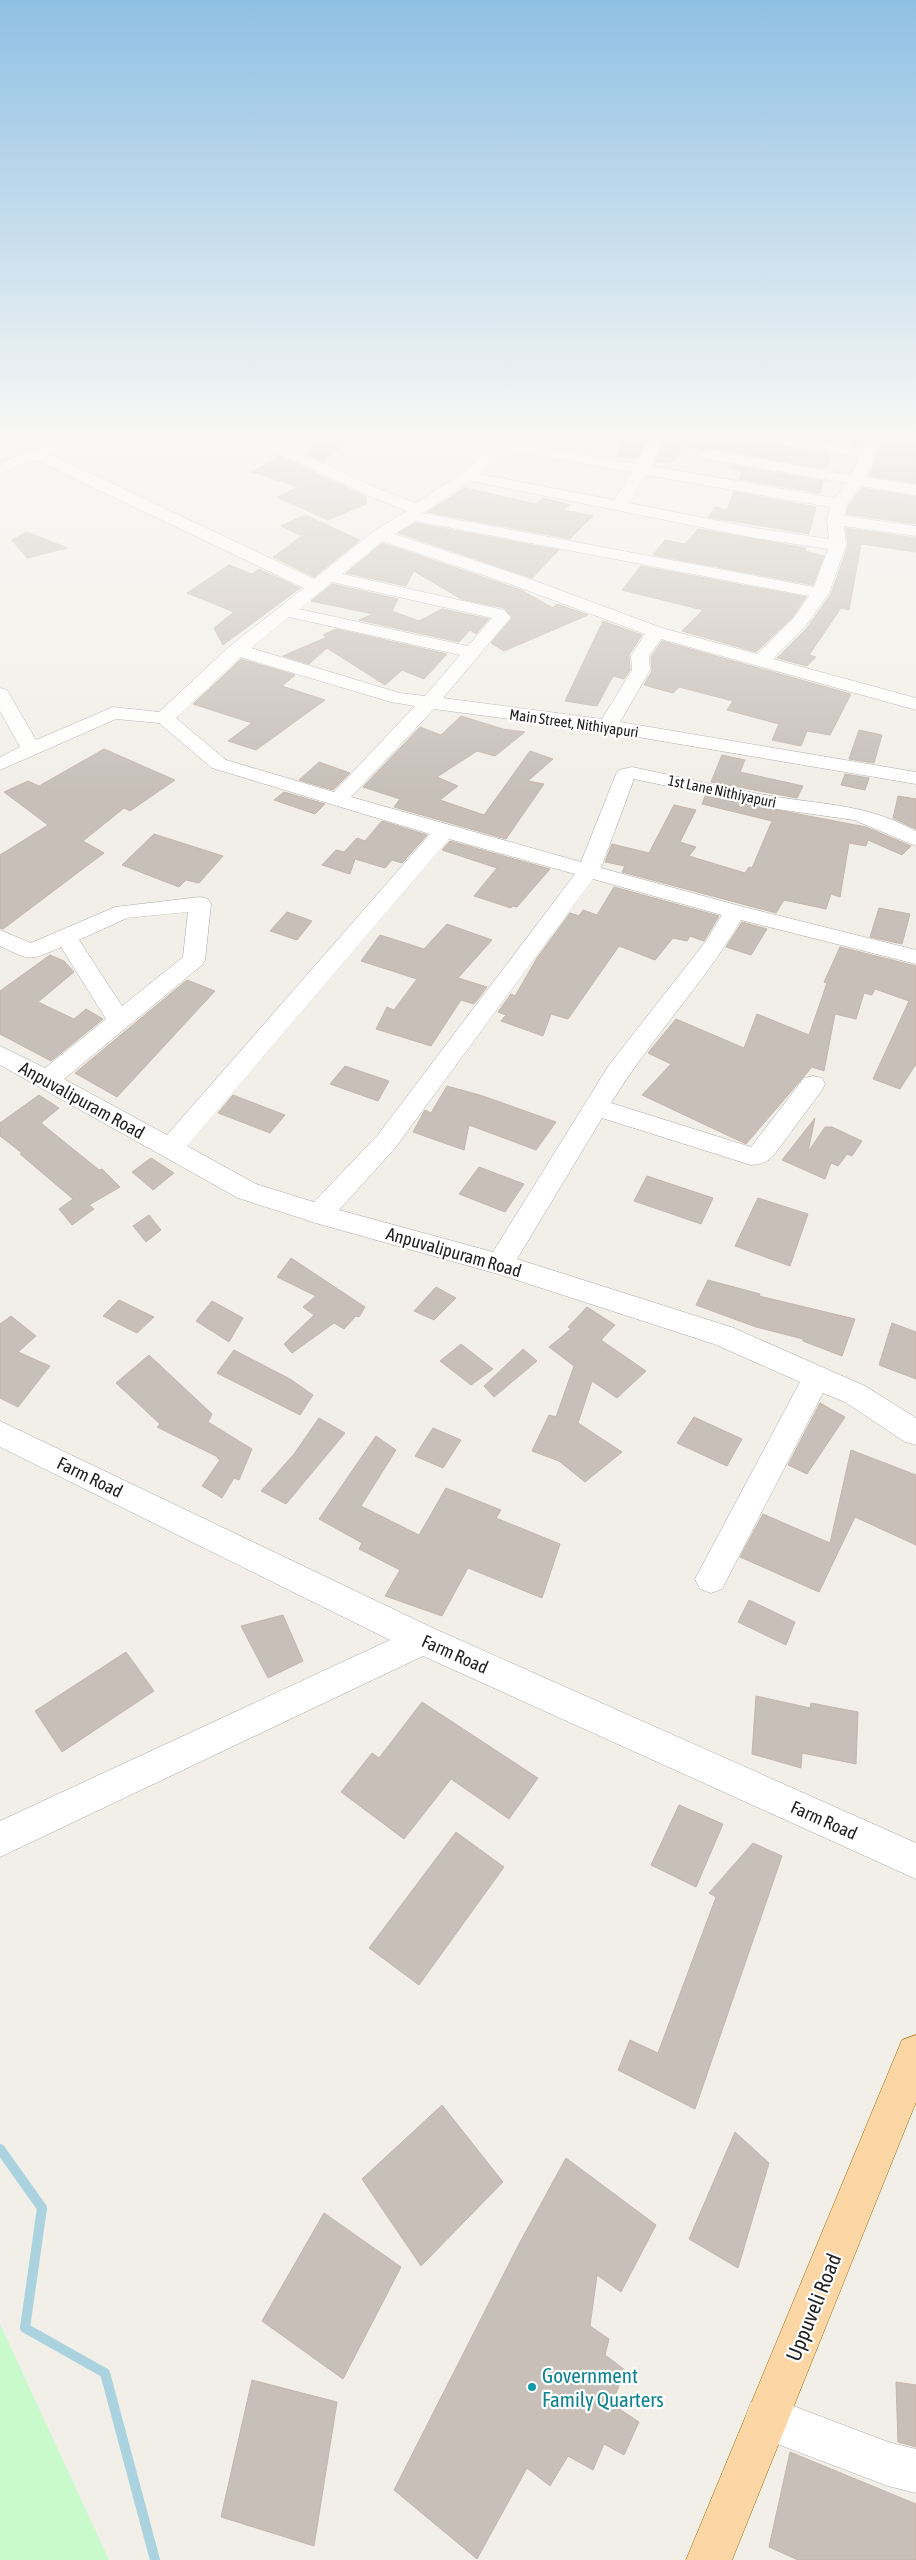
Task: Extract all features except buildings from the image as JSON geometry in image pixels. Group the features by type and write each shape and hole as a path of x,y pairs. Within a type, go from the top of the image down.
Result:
{"main road":[{"name":"Uppuveli Road","path":"709,2560 916,2054"}],"street":[{"path":"258,552 322,581 502,616 428,703 338,799"},
{"path":"164,718 237,650 358,552"},
{"path":"433,552 516,580 656,632 916,704"},
{"path":"614,552 820,593"},
{"path":"760,661 799,623 820,593 835,552"},
{"path":"286,611 471,652"},
{"path":"608,726 640,670 640,656 656,632"},
{"name":"Main Street, Nithiyapuri","path":"237,650 398,698 608,726 916,778"},
{"path":"0,694 32,749"},
{"path":"0,764 113,713 164,718 219,764 735,912 916,956"},
{"name":"1st Lane Nithiyapuri","path":"589,870 628,772 777,803 858,814 893,827 916,840"},
{"path":"170,1149 444,830"},
{"path":"319,1214 386,1142 589,870"},
{"path":"0,937 32,952 123,912 200,904 194,960 46,1080"},
{"path":"500,1264 618,1071 715,945 735,912"},
{"path":"66,937 119,1021"},
{"name":"Anpuvalipuram Road","path":"0,1054 247,1191 319,1214 500,1264 724,1336 855,1394 916,1433"},
{"path":"596,1107 751,1156 759,1155 765,1150 813,1084"},
{"path":"711,1579 817,1377"},
{"name":"Farm Road","path":"0,1433 423,1640 916,1861"},
{"path":"0,1839 423,1640"},
{"path":"767,2418 888,2464 916,2471"}],"green space":[{"path":"0,2324 109,2560 0,2560"}],"waterway":[{"path":"0,2149 42,2208 25,2328 105,2373 155,2560"}],"place":[{"name":"Government Family Quarters","path":"532,2387"}]}
